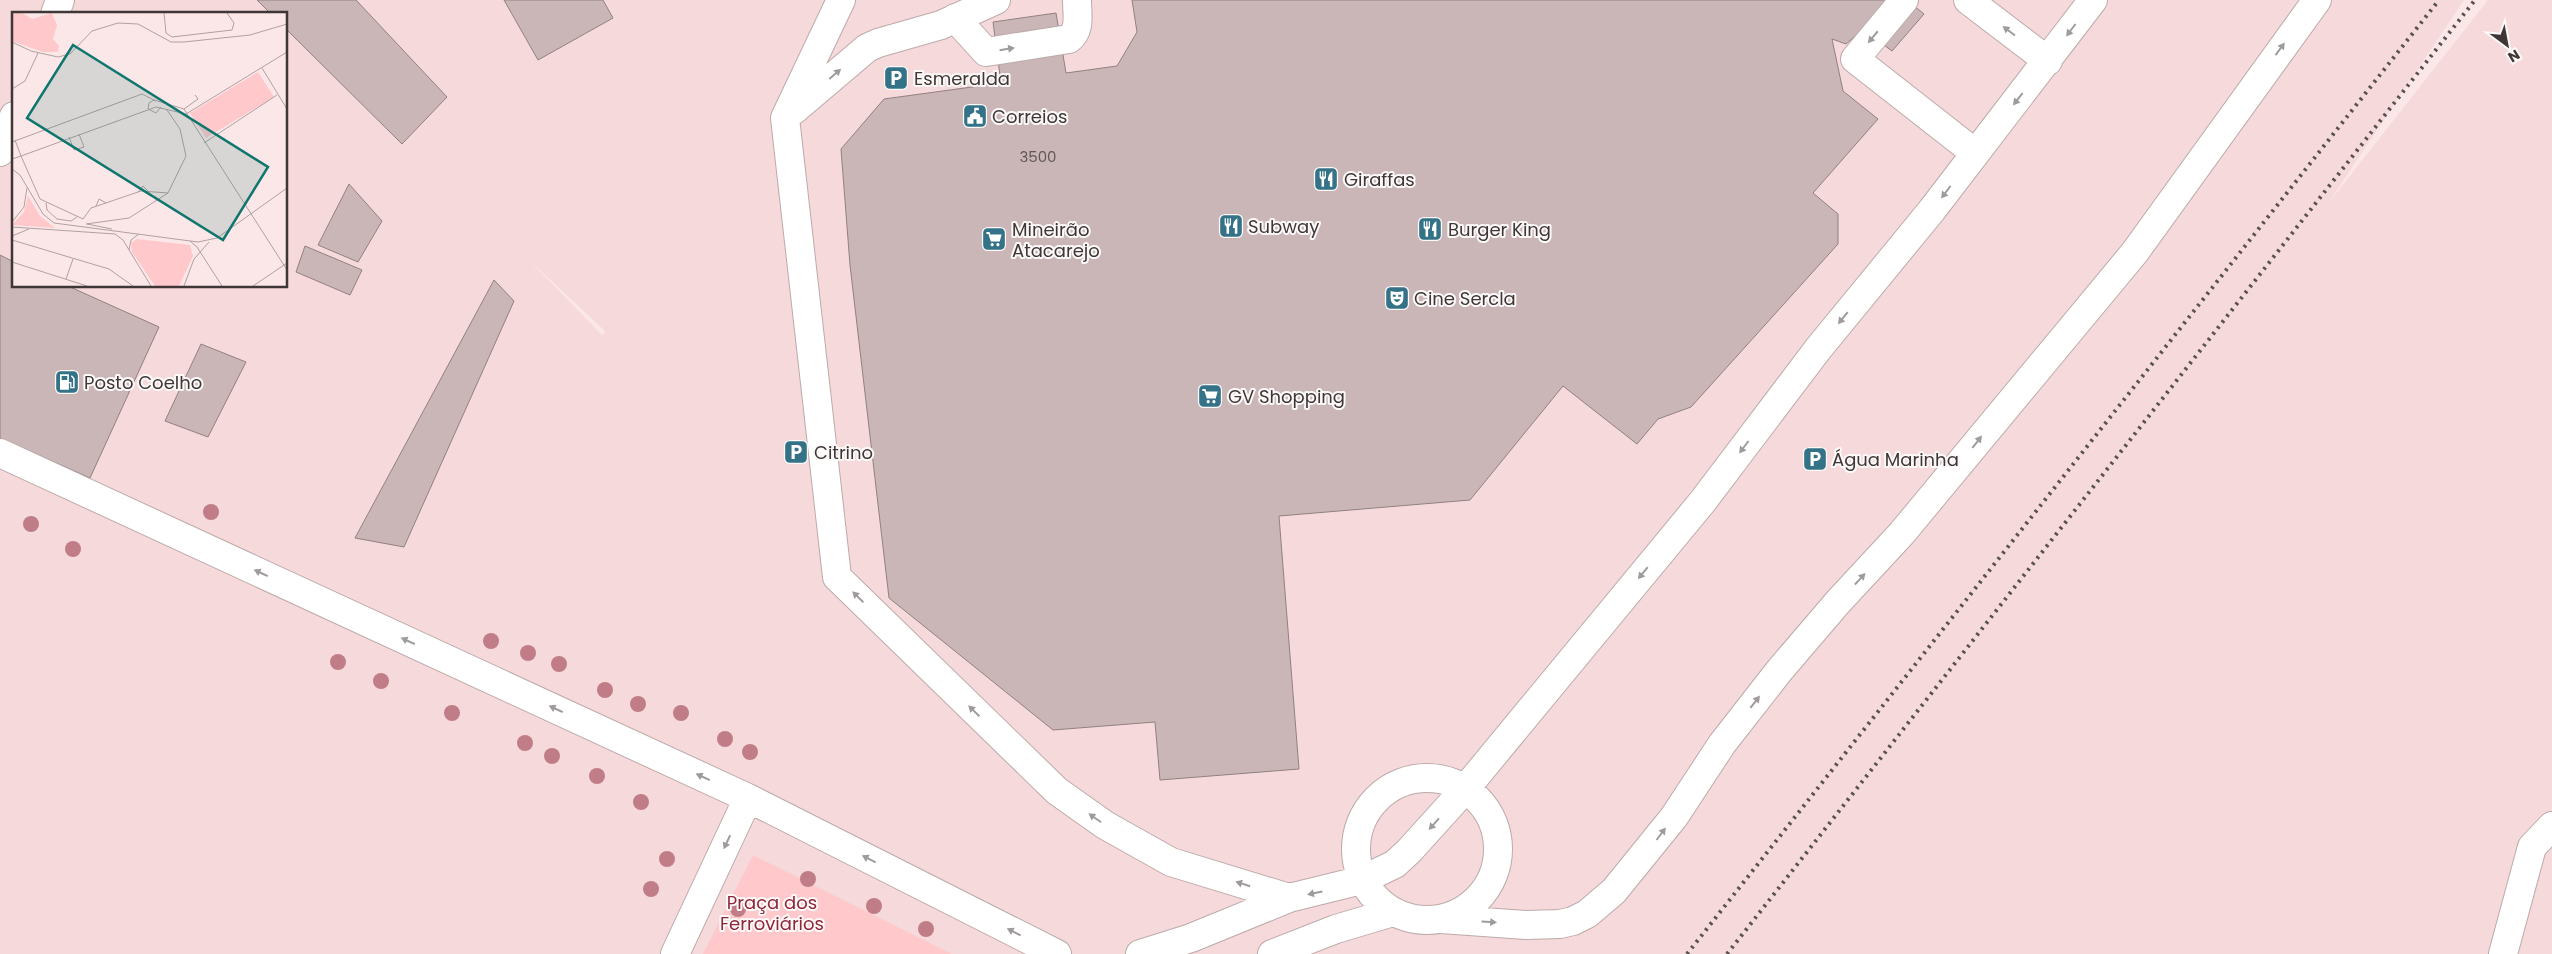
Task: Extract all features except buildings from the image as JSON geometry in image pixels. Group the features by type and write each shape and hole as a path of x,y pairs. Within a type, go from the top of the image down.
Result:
{"street":[{"path":"55,12 60,0"},
{"path":"841,0 786,118 837,577 1057,791 1105,824 1171,862 1289,898"},
{"path":"786,118 867,48 878,43 923,32 996,0"},
{"path":"955,18 986,52 1069,39 1074,35 1077,27 1077,0"},
{"path":"1904,0 1855,59 1975,153"},
{"path":"1968,0 2048,61"},
{"path":"1140,954 1191,938 1289,898 1362,880 1395,864 1466,788 1703,501 1818,349 1932,210 2094,0"},
{"path":"1440,919 1463,910 1482,894 1494,874 1499,850 1496,826 1484,805 1466,788 1448,780 1427,777 1407,780 1388,789 1372,802 1361,820 1356,840 1356,860 1362,880 1375,899 1393,912 1416,920 1440,919 1526,925 1560,924 1573,921 1587,914 1614,892 1674,817 1722,744 1779,671 1908,526 2135,252 2317,0"},
{"path":"0,152 12,121"},
{"path":"0,453 748,798 1057,954"},
{"path":"674,954 748,798"},
{"path":"2503,954 2532,847 2552,826"},
{"path":"1272,954 1336,929 1393,912"}],"shaded area":[{"path":"0,0 2464,0 2327,205 2488,0 2552,0 2552,954 0,954","holes":["528,259 605,331 602,335"]}],"green space":[{"name":"Praça dos Ferroviários","path":"753,855 952,954 703,954"}],"railway":[{"path":"1687,954 2439,0"},
{"path":"1727,954 2475,0"}],"place":[{"name":"Esmeralda","path":"896,78"},
{"name":"Correios","path":"975,116"},
{"name":"Giraffas","path":"1326,179"},
{"name":"Subway","path":"1231,226"},
{"name":"Burger King","path":"1430,229"},
{"name":"Mineirão Atacarejo","path":"994,239"},
{"name":"Cine Sercla","path":"1397,298"},
{"name":"Posto Coelho","path":"67,382"},
{"name":"GV Shopping","path":"1210,396"},
{"name":"Citrino","path":"796,452"},
{"name":"Água Marinha","path":"1815,459"}]}
